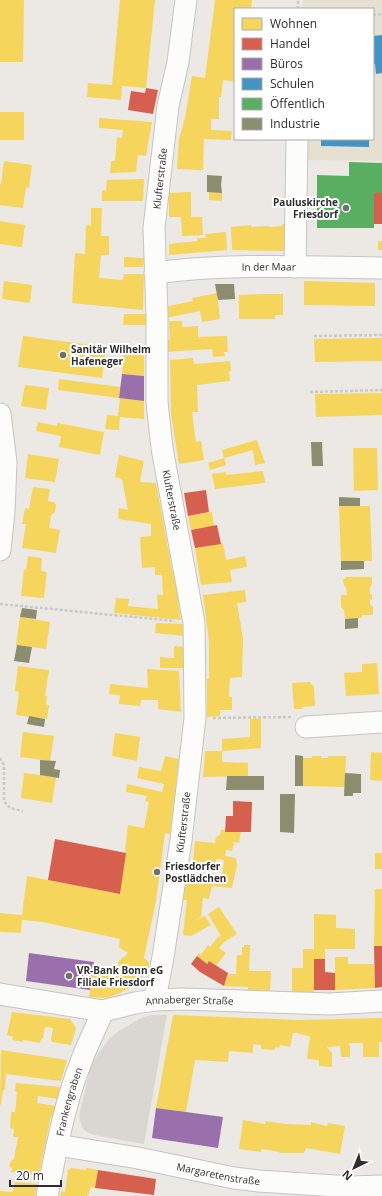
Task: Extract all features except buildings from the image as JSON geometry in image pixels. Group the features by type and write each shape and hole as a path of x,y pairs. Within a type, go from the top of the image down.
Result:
{"street":[{"name":"Klufterstraße","path":"155,1000 183,825 195,718 194,623 162,448 157,402 154,228 168,106 178,62 186,0"},
{"path":"295,267 297,140"},
{"name":"In der Maar","path":"155,273 183,269 238,266 382,268"},
{"path":"0,414 6,462 4,512 0,550"},
{"path":"306,727 382,722"},
{"name":"Annaberger Straße","path":"0,994 103,1011 135,1003 155,1000 182,999 330,1004 382,1001"},
{"name":"Frankengraben","path":"47,1196 57,1145 70,1092 81,1061 103,1011"},
{"name":"Margaretenstraße","path":"57,1145 138,1158 234,1178 351,1187 382,1186"}],"path":[{"path":"314,336 382,335"},
{"path":"310,392 382,390"},
{"path":"0,604 194,623"},
{"path":"195,718 295,716 306,727"},
{"path":"0,758 4,765 5,804 23,811"}],"shaded area":[{"path":"303,0 382,0 382,161 302,160 302,140 374,140 374,8 303,8"},
{"path":"150,1015 167,1015 144,1144 94,1135 87,1132 83,1129 79,1116 91,1065 110,1038 139,1019"}],"place":[{"name":"Pauluskirche Friesdorf","path":"346,208"},
{"name":"Sanitär Wilhelm Hafeneger","path":"63,355"},
{"name":"Friesdorfer Postlädchen","path":"157,872"},
{"name":"VR-Bank Bonn eG Filiale Friesdorf","path":"69,976"}]}
